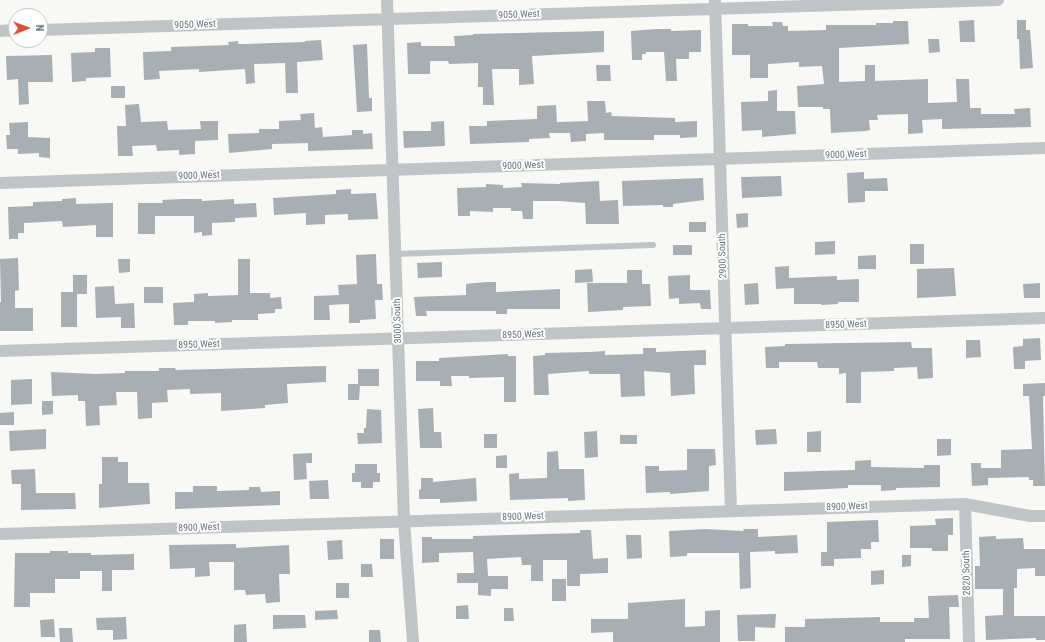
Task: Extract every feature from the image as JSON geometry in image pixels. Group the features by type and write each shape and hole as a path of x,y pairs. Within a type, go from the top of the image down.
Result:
{"street":[{"name":"3000 South","path":"387,0 404,521 413,642"},
{"name":"9050 West","path":"48,30 388,19 715,4 998,0"},
{"name":"2900 South","path":"715,4 731,511"},
{"name":"9000 West","path":"0,183 1045,148"},
{"name":"8950 West","path":"0,351 1045,318"},
{"name":"8900 West","path":"0,534 965,504 1030,516 1045,516"},
{"name":"2820 South","path":"965,504 969,642"}],"lane":[{"path":"396,254 653,245"}],"building":[{"path":"974,20 975,42 960,42 959,21"},
{"path":"1017,20 1026,20 1026,30 1030,30 1033,68 1020,69"},
{"path":"893,21 908,21 909,44 839,48 839,82 865,81 865,65 875,65 875,81 928,79 928,103 957,102 956,79 969,79 970,108 981,108 981,114 1015,114 1014,109 1030,108 1031,127 942,129 942,119 922,120 923,133 908,134 908,114 877,115 878,120 869,120 870,130 831,133 830,109 823,109 823,107 798,107 797,86 824,84 822,66 799,67 799,62 768,64 768,78 750,78 750,55 732,55 732,24 748,24 748,26 773,26 772,22 782,22 783,26 788,26 788,31 826,30 826,25 876,25 876,23 893,23"},
{"path":"671,29 671,31 701,30 701,52 689,52 689,59 676,59 677,81 666,81 664,52 646,52 646,54 642,54 642,60 632,60 631,31"},
{"path":"604,31 604,52 532,56 534,84 519,85 519,69 492,69 494,105 483,105 483,87 478,87 478,63 449,64 448,61 430,61 430,74 408,74 407,43 421,42 421,46 455,46 454,36 473,34"},
{"path":"928,39 939,39 940,52 929,53"},
{"path":"321,40 323,60 297,62 298,93 286,93 285,63 254,64 255,83 246,84 245,69 199,72 199,69 159,71 160,79 144,80 143,52 171,51 171,47 229,45 228,42 238,41 238,44 243,44"},
{"path":"367,44 369,98 372,98 372,111 357,112 353,45"},
{"path":"95,48 110,48 111,77 86,78 86,81 72,82 71,53 95,52"},
{"path":"52,55 53,82 28,82 29,104 19,105 18,79 7,80 6,56"},
{"path":"596,65 610,65 611,81 597,81"},
{"path":"111,86 125,86 125,98 111,98"},
{"path":"777,90 777,111 795,111 796,134 762,137 762,130 742,131 741,102 768,101 768,91"},
{"path":"587,101 605,101 606,113 611,112 612,116 675,118 675,122 697,121 697,137 680,138 680,135 654,135 654,140 604,140 604,133 586,134 586,141 571,142 570,133 549,133 550,138 529,139 529,142 470,144 469,126 487,126 487,121 537,119 537,106 556,105 557,122 588,121"},
{"path":"139,104 141,122 167,121 168,130 201,129 200,121 218,121 218,140 195,141 195,154 179,155 179,150 157,151 156,145 132,146 133,156 118,156 117,126 126,126 125,105"},
{"path":"314,113 315,128 322,127 323,137 352,135 352,130 363,130 363,134 372,133 373,149 308,151 308,143 272,144 272,149 229,153 228,134 259,133 259,129 279,129 279,121 301,120 300,114"},
{"path":"444,121 445,146 404,148 403,131 431,131 431,122"},
{"path":"28,122 28,137 50,138 50,158 39,157 39,153 18,154 18,149 7,149 6,135 10,135 9,123"},
{"path":"864,172 864,179 887,178 888,191 865,191 865,202 848,203 847,173"},
{"path":"781,176 782,196 742,198 741,177"},
{"path":"703,178 704,200 673,204 673,207 663,207 663,205 623,206 622,181"},
{"path":"599,181 600,201 618,200 619,224 586,224 585,203 560,201 533,201 533,219 523,219 522,211 511,211 511,208 493,208 493,212 470,211 470,216 458,216 457,188 486,187 486,184 503,185 503,188 522,187 521,183 560,184"},
{"path":"351,189 351,194 376,193 378,219 348,220 348,214 325,215 325,224 306,225 306,213 274,215 273,198 336,194 336,190"},
{"path":"76,198 76,204 113,203 113,237 96,237 96,225 63,227 62,221 24,223 24,233 18,233 18,239 9,239 8,207 33,206 33,202 62,201 62,199"},
{"path":"202,199 202,201 234,199 234,204 256,203 257,217 235,218 235,222 212,223 212,235 202,236 202,232 194,233 194,216 155,216 155,234 138,234 138,203 163,203 162,200"},
{"path":"748,213 748,227 737,228 736,214"},
{"path":"689,222 706,222 706,232 689,232"},
{"path":"835,241 835,254 815,255 815,242"},
{"path":"910,244 924,244 924,264 910,264"},
{"path":"673,245 692,245 692,255 673,255"},
{"path":"376,254 377,284 382,284 383,300 375,300 376,319 360,320 360,323 349,323 349,304 329,305 330,320 314,320 314,296 339,295 338,285 357,284 356,255"},
{"path":"876,255 876,269 858,269 858,256"},
{"path":"18,258 19,290 15,291 15,308 33,308 33,331 0,331 0,259"},
{"path":"118,259 130,259 130,272 119,273"},
{"path":"238,259 250,259 250,293 270,293 270,298 281,297 282,309 275,309 275,313 258,314 258,320 232,320 232,322 215,323 215,321 188,321 188,325 174,325 173,303 194,302 194,294 208,293 208,296 238,295"},
{"path":"442,262 442,277 418,278 417,263"},
{"path":"789,266 789,278 837,276 837,280 859,279 859,302 838,302 838,304 821,305 794,304 794,288 776,289 775,267"},
{"path":"954,268 956,296 917,298 917,269"},
{"path":"592,269 593,282 575,283 575,270"},
{"path":"627,270 642,270 642,284 650,284 651,306 623,307 623,310 588,312 587,283 627,283"},
{"path":"73,275 87,275 87,294 77,294 77,327 61,327 61,292 73,292"},
{"path":"690,275 690,290 710,290 711,309 701,309 700,303 679,304 679,298 669,299 668,276"},
{"path":"496,282 496,292 560,289 560,309 507,309 507,314 496,314 496,311 426,311 427,316 416,316 414,297 466,295 466,284"},
{"path":"758,283 759,304 745,305 744,284"},
{"path":"1040,283 1040,298 1024,298 1023,284"},
{"path":"114,286 115,304 134,303 135,328 121,328 121,317 96,318 95,287"},
{"path":"144,287 163,287 163,303 144,303"},
{"path":"1040,338 1041,360 1025,361 1025,369 1014,369 1013,347 1023,346 1023,339"},
{"path":"966,340 980,340 981,357 966,358"},
{"path":"911,342 912,348 932,348 933,378 918,379 917,367 894,368 894,371 861,372 861,403 846,403 846,373 839,374 839,368 818,368 817,362 779,362 779,368 766,368 765,347 785,346 785,344"},
{"path":"643,348 656,348 656,352 706,350 706,365 694,365 695,394 671,396 670,373 644,371 645,396 621,397 620,374 589,374 589,371 548,374 549,395 534,395 533,356 545,355 545,353 605,351 605,355 643,354"},
{"path":"508,354 508,356 516,356 516,402 504,402 504,377 469,378 469,376 451,376 452,386 440,386 440,381 416,381 416,361 439,361 439,358"},
{"path":"326,366 326,382 287,384 288,403 265,405 265,408 221,411 221,393 190,394 190,389 167,390 168,402 152,403 152,418 138,419 137,392 116,392 117,405 99,406 100,425 86,426 85,401 78,401 78,395 52,396 51,372 95,374 125,373 125,371 159,371 159,368 175,368 176,370"},
{"path":"358,369 379,369 379,386 360,386 359,400 348,400 348,384 358,384"},
{"path":"32,379 32,404 11,405 11,380"},
{"path":"1045,383 1045,396 1043,396 1045,486 1033,486 1033,480 1029,480 1029,477 988,478 988,485 972,486 971,463 981,463 981,468 1001,468 1001,450 1032,449 1029,396 1023,396 1023,384"},
{"path":"42,401 53,401 53,414 42,415"},
{"path":"433,408 434,432 441,432 442,448 420,448 418,409"},
{"path":"367,409 381,410 382,443 358,444 357,433 364,433 364,428 366,428"},
{"path":"14,412 14,425 0,425 0,413"},
{"path":"46,429 46,449 10,451 9,431"},
{"path":"776,429 777,444 756,445 755,430"},
{"path":"597,431 598,457 585,458 584,432"},
{"path":"821,431 821,452 807,452 807,432"},
{"path":"484,434 497,434 497,448 484,448"},
{"path":"620,435 637,435 637,444 620,444"},
{"path":"937,439 951,439 951,455 937,456"},
{"path":"687,449 715,449 716,465 709,466 709,491 670,494 670,492 646,493 645,466 659,466 659,471 687,470"},
{"path":"558,451 559,469 584,469 585,500 568,501 568,498 510,500 509,474 519,473 519,479 547,478 547,452"},
{"path":"312,453 312,463 306,463 307,479 294,480 293,454"},
{"path":"507,455 507,468 496,468 496,456"},
{"path":"102,457 118,457 118,462 128,462 128,483 149,483 150,504 99,508 99,484 102,484"},
{"path":"871,460 871,467 924,468 924,465 940,465 940,487 896,488 896,490 881,491 881,485 848,485 848,488 784,491 784,472 855,470 855,461"},
{"path":"355,464 377,464 377,473 380,473 380,482 373,482 373,488 361,488 361,482 352,482 352,473 355,473"},
{"path":"35,469 36,493 75,493 76,509 21,510 21,484 12,484 11,470"},
{"path":"421,478 433,478 433,482 476,478 477,501 440,503 440,499 419,499"},
{"path":"328,480 329,499 310,499 309,481"},
{"path":"193,486 217,486 217,491 249,490 249,487 260,487 261,492 280,491 280,505 175,509 175,492 193,492"},
{"path":"953,518 953,535 948,535 948,551 932,551 932,548 910,548 910,526 936,525 935,519"},
{"path":"878,520 879,542 871,542 871,549 861,549 861,558 834,559 834,566 821,566 821,552 827,552 827,522"},
{"path":"705,529 744,531 743,529 758,529 758,537 797,535 798,553 775,554 775,551 750,552 751,588 740,589 739,553 687,553 687,556 670,557 669,531"},
{"path":"580,530 591,530 593,559 608,558 608,573 580,574 580,586 567,586 567,560 543,560 543,581 531,581 531,565 522,565 521,557 487,559 488,576 508,576 508,589 491,589 491,596 478,595 478,583 457,583 457,573 474,573 473,552 439,553 439,562 422,563 422,537 432,537 432,539 473,539 473,536 580,533"},
{"path":"626,535 641,535 642,558 627,559"},
{"path":"996,536 996,539 1023,538 1024,549 1045,549 1045,576 1035,576 1035,568 1017,569 1017,588 1014,588 1014,616 1045,616 1045,640 1036,640 1036,638 986,640 985,616 1003,615 1003,589 975,589 975,566 980,566 979,537"},
{"path":"380,539 394,539 394,559 380,559"},
{"path":"342,540 343,559 328,560 327,541"},
{"path":"236,544 236,548 289,545 290,574 279,574 280,602 266,603 265,594 246,595 245,590 234,590 234,562 209,562 210,576 195,577 195,568 170,569 169,545"},
{"path":"50,551 91,553 91,555 134,554 134,570 112,570 112,591 102,591 102,571 80,571 80,579 55,579 55,593 30,593 30,607 14,607 15,553 50,553"},
{"path":"902,555 911,555 911,566 902,567"},
{"path":"361,564 372,564 373,577 361,577"},
{"path":"884,570 884,584 871,585 871,571"},
{"path":"552,579 566,579 566,601 552,601"},
{"path":"336,583 349,583 349,598 336,598"},
{"path":"958,595 959,607 949,607 950,639 905,639 905,642 785,642 785,627 805,627 805,619 880,617 880,622 914,622 914,618 929,618 928,596"},
{"path":"685,599 685,627 705,626 705,611 720,610 720,642 613,642 613,632 591,633 591,619 628,619 628,603"},
{"path":"468,605 469,619 456,619 456,606"},
{"path":"504,608 513,608 514,621 504,621"},
{"path":"337,610 338,619 315,620 315,611"},
{"path":"776,614 775,628 755,627 755,641 738,641 737,615"},
{"path":"273,615 305,615 306,628 273,629"},
{"path":"126,617 127,639 113,640 113,630 97,630 96,618"},
{"path":"54,619 55,637 41,637 40,620"},
{"path":"246,624 247,642 234,642 234,625"},
{"path":"59,628 72,628 73,642 60,642"},
{"path":"369,630 380,630 381,642 369,642"}]}
